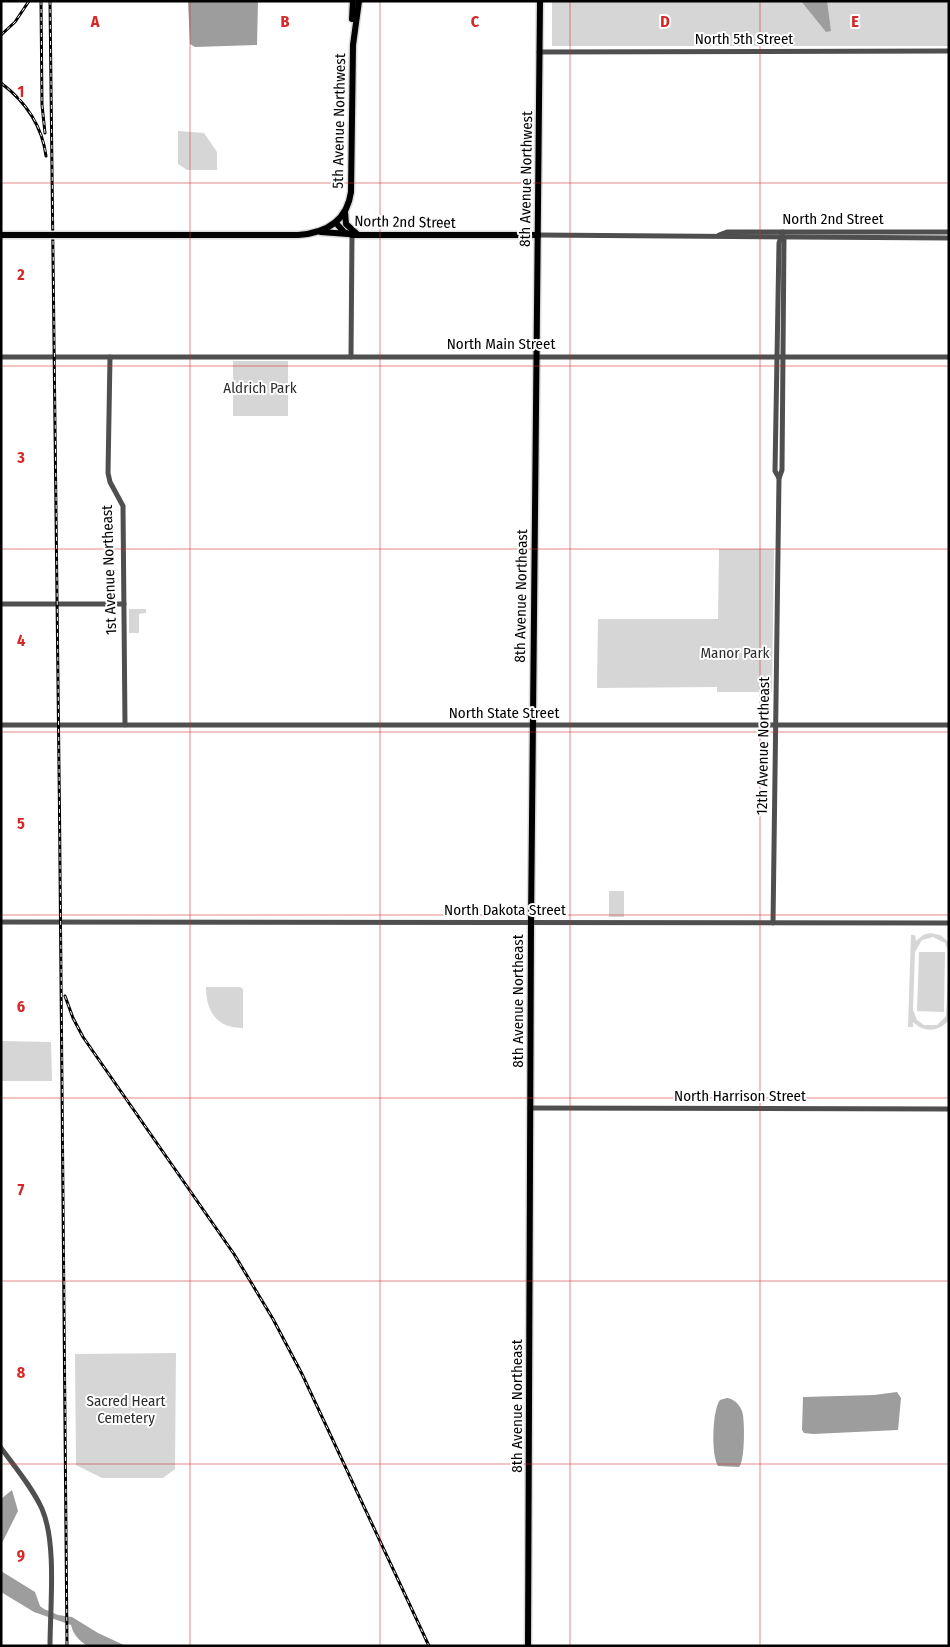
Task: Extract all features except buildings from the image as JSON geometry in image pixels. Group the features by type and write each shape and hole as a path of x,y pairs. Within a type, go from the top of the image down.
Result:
{"main road":[{"name":"5th Avenue Northwest","path":"336,223 345,212 350,198 352,175 353,1"},
{"name":"5th Avenue Northwest","path":"354,45 359,1"},
{"name":"8th Avenue Northwest","path":"536,356 540,1"},
{"path":"345,212 347,226 361,235"},
{"name":"North 2nd Street","path":"1,235 298,235 320,232 336,223 351,235 538,235"},
{"path":"320,232 351,235"},
{"name":"8th Avenue Northeast","path":"528,1646 536,356"}],"street":[{"name":"North 5th Street","path":"540,52 949,51"},
{"name":"North 2nd Street","path":"719,235 727,232 949,232"},
{"path":"782,239 783,232"},
{"path":"342,235 349,238 352,247"},
{"path":"350,357 351,235"},
{"name":"North 2nd Street","path":"538,235 719,235 728,238 782,239 949,238"},
{"name":"12th Avenue Northeast","path":"779,478 775,470 782,239"},
{"name":"12th Avenue Northeast","path":"773,923 779,478 782,470 784,357 782,239"},
{"name":"North Main Street","path":"1,357 949,357"},
{"name":"1st Avenue Northeast","path":"110,357 108,473 110,482 122,503 125,725"},
{"path":"1,604 124,604"},
{"name":"North State Street","path":"1,725 949,725"},
{"name":"North Dakota Street","path":"1,922 949,924"},
{"name":"North Harrison Street","path":"530,1108 949,1109"},
{"path":"1,1448 36,1498 47,1523 50,1546 50,1646"}],"green space":[{"path":"552,1 949,1 949,46 552,46"},
{"path":"178,131 204,133 217,152 217,170 187,170 178,164"},
{"name":"Aldrich Park","path":"233,361 288,361 288,416 233,416"},
{"name":"Manor Park","path":"719,549 774,549 772,692 717,692 717,687 597,688 598,619 718,619"},
{"path":"129,609 146,609 146,613 139,614 139,633 129,633"},
{"path":"609,891 624,891 624,917 609,917"},
{"path":"930,933 940,935 949,942 949,953 945,943 933,937 922,940 915,952 913,1010 917,1020 924,1025 937,1025 946,1016 949,957 949,1020 941,1027 931,1030 917,1026 913,1022 913,1027 908,1027 911,935 915,935 916,941 923,935"},
{"path":"919,952 945,952 944,1012 917,1011"},
{"path":"206,987 240,987 243,989 243,1028 226,1025 215,1017 208,1004"},
{"path":"1,1041 51,1042 52,1081 1,1081"},
{"name":"Sacred Heart Cemetery","path":"176,1353 175,1469 163,1478 102,1478 76,1465 75,1354"}],"shaded area":[{"path":"188,1 258,1 257,45 195,47 190,44"},
{"path":"801,1 827,1 831,31 826,32"},
{"path":"897,1392 901,1398 898,1430 813,1434 804,1433 802,1430 803,1397 874,1395"},
{"path":"732,1399 738,1404 743,1415 743,1449 739,1467 718,1466 714,1453 715,1413 720,1400"},
{"path":"12,1490 18,1511 1,1545 1,1499"},
{"path":"1,1571 35,1592 40,1606 44,1609 58,1615 72,1617 98,1633 126,1646 88,1646 77,1637 71,1625 34,1612 1,1592"}],"railway":[{"path":"1,35 15,22 29,1"},
{"path":"41,1 42,105 45,133"},
{"path":"50,1 67,1646"},
{"path":"1,83 18,98 37,124 46,156"},
{"path":"65,996 73,1018 83,1037 234,1254 273,1319 302,1374 429,1646"}]}
